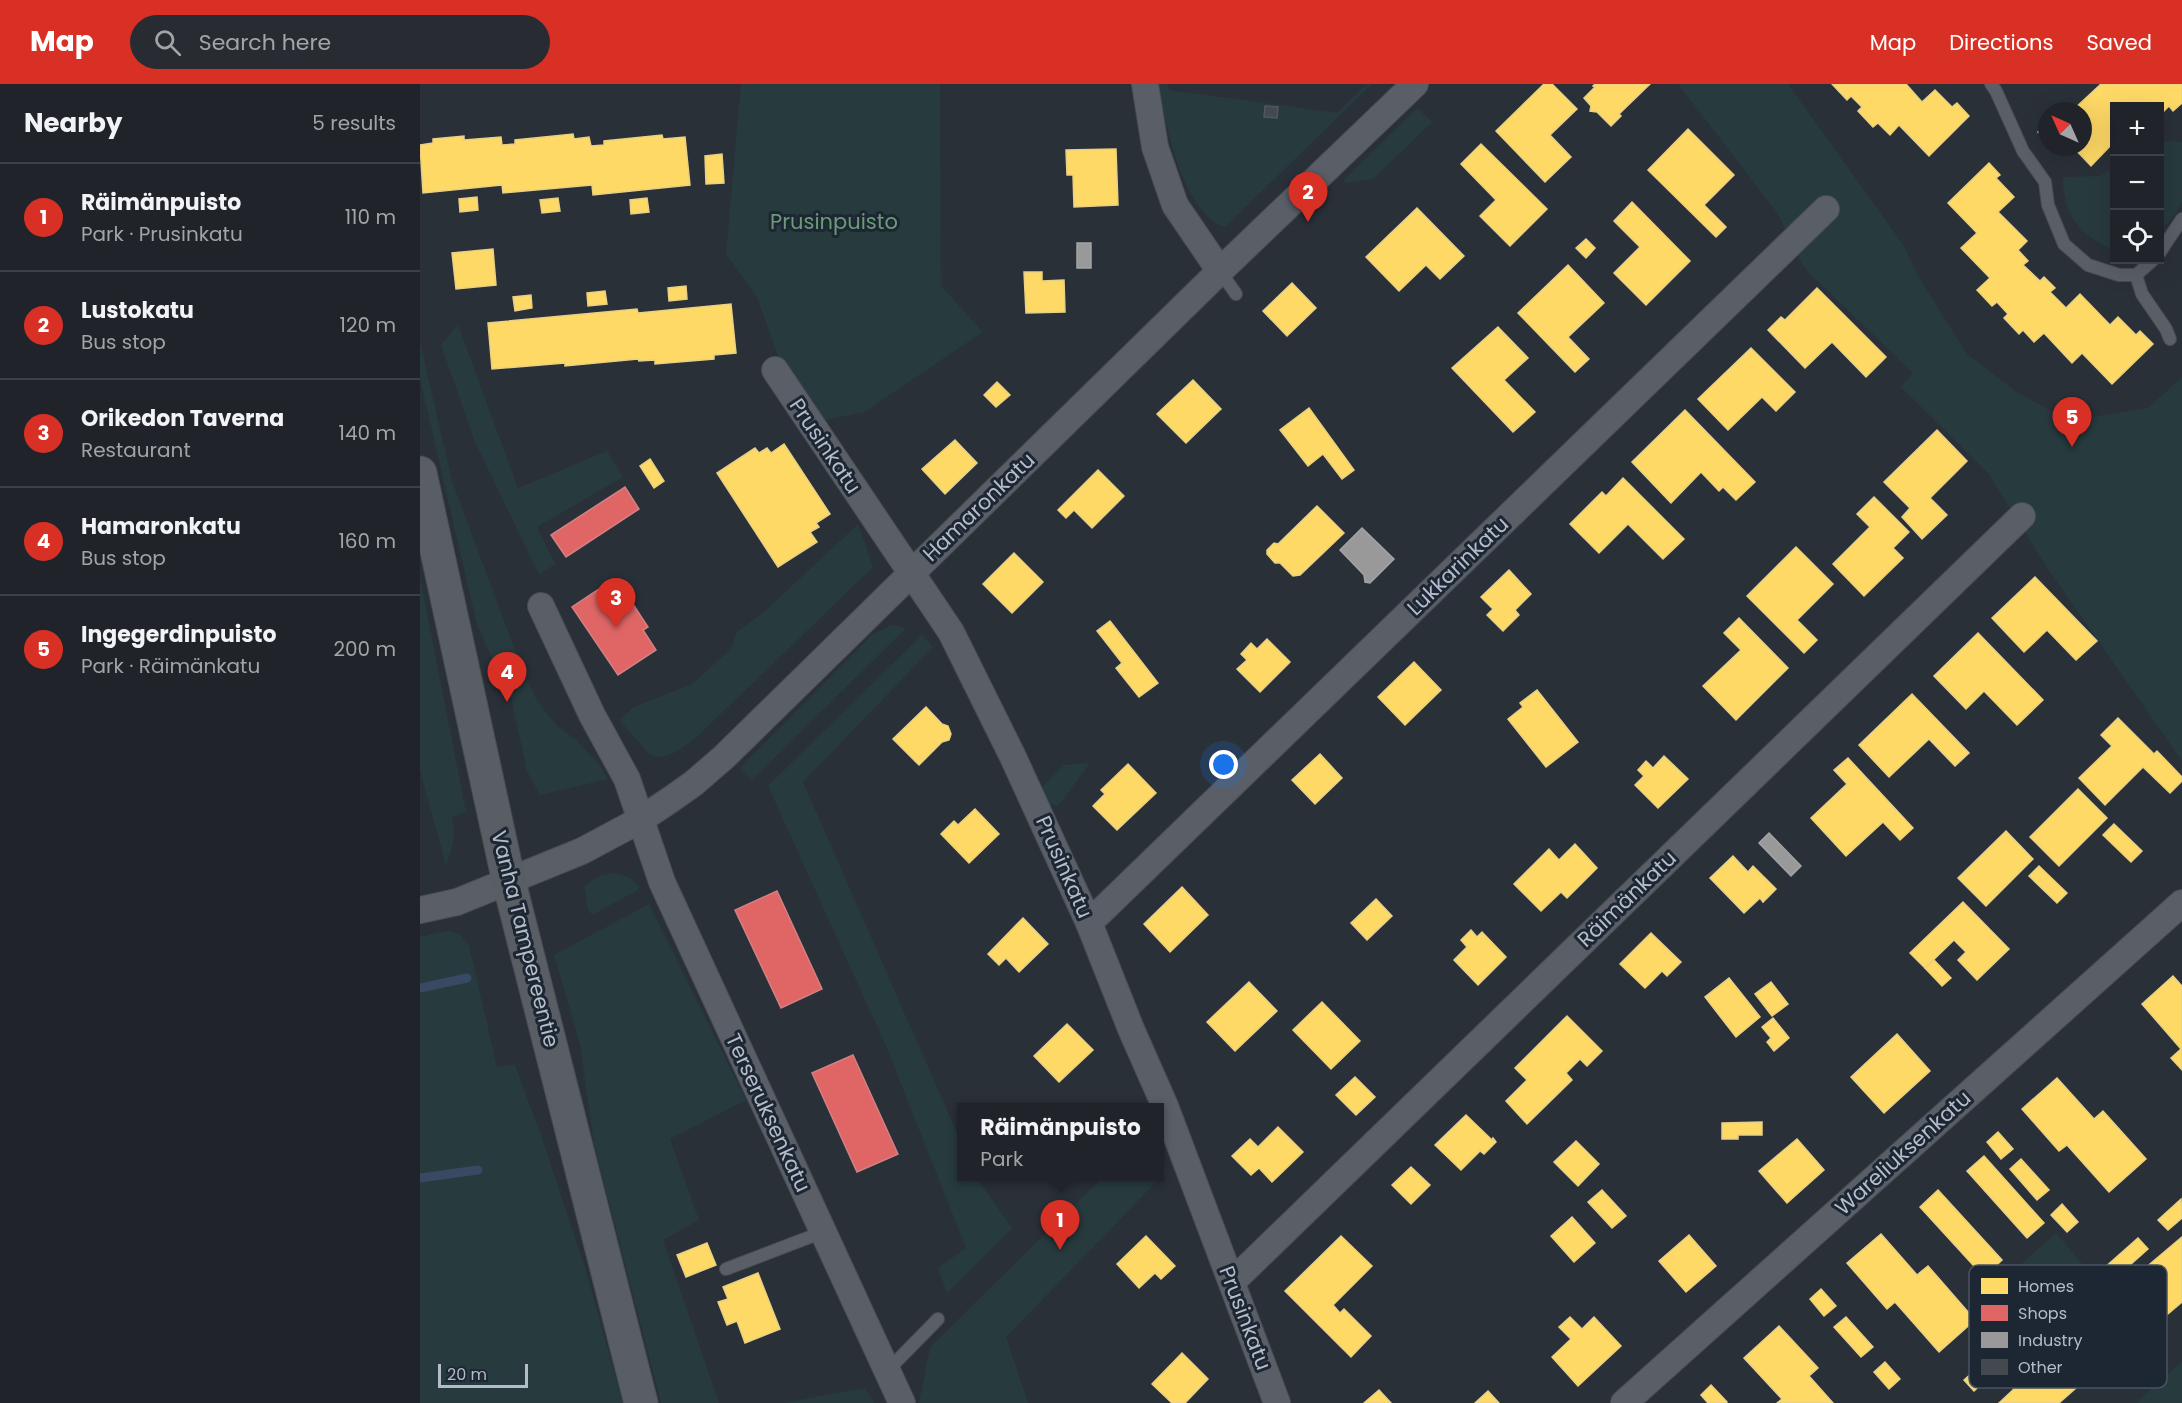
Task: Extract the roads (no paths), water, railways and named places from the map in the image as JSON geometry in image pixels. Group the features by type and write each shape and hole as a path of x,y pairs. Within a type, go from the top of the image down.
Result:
{"main road":[{"name":"Vanha Tampereentie","path":"420,473 509,882 641,1403"}],"street":[{"path":"1145,84 1155,147 1174,205 1220,271"},
{"name":"Hamaronkatu","path":"420,910 457,902 582,851 640,820 694,783 724,757 954,529 1415,84"},
{"name":"Lukkarinkatu","path":"1089,923 1826,209"},
{"name":"Prusinkatu","path":"776,370 951,633 1029,789 1089,923 1131,1029 1164,1103"},
{"name":"Räimänkatu","path":"1232,1282 2022,516"},
{"path":"542,606 592,715 627,779 640,820"},
{"name":"Terseruksenkatu","path":"640,820 662,882 902,1403"},
{"name":"Wareliuksenkatu","path":"1624,1403 2182,903"},
{"name":"Prusinkatu","path":"1164,1104 1277,1403"}],"lane":[{"path":"1991,84 2023,151 2044,182 2048,205 2064,244 2088,265 2119,275 2136,275 2148,264"},
{"path":"2164,246 2182,219"},
{"path":"1220,271 1236,294"},
{"path":"2136,275 2142,294 2166,328 2170,339"},
{"path":"726,1269 823,1232"},
{"path":"888,1370 938,1319"}],"waterway":[{"path":"420,988 467,978"},
{"path":"420,1178 478,1170"}],"place":[{"name":"Lustokatu","path":"1308,222"},
{"name":"Ingegerdinpuisto","path":"2072,447"},
{"name":"Orikedon Taverna","path":"616,628"},
{"name":"Hamaronkatu","path":"507,702"},
{"name":"Räimänpuisto","path":"1060,1250"}],"park label":[{"name":"Prusinpuisto","path":"834,222"}]}
